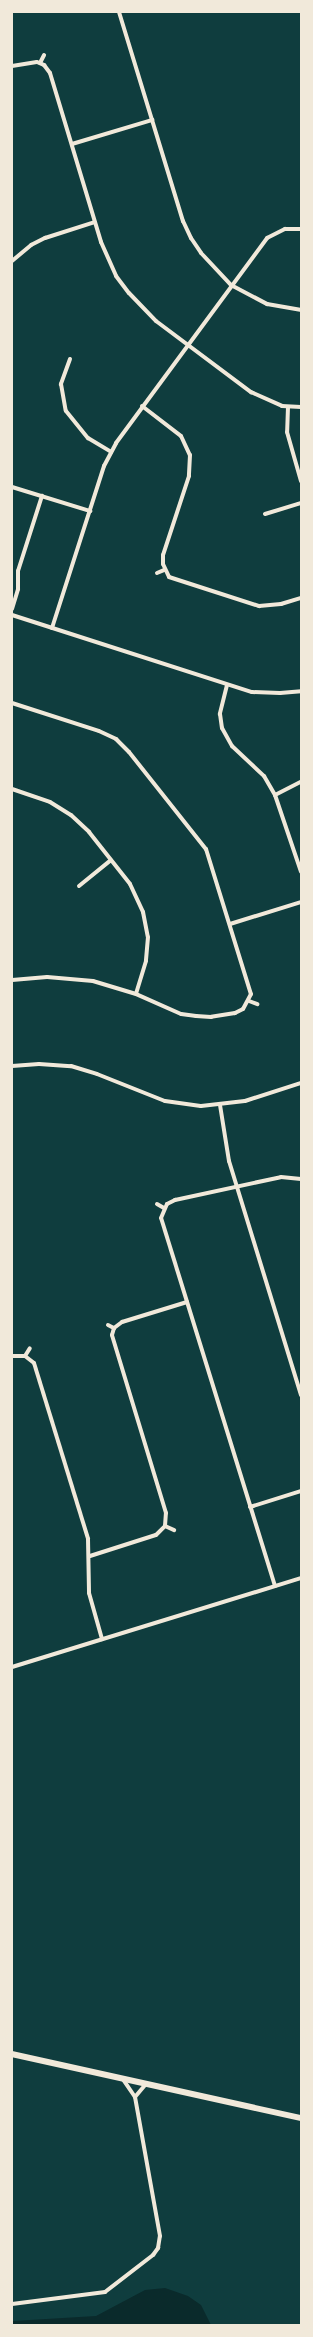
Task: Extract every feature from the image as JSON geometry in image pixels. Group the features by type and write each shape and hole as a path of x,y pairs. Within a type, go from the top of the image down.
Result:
{"main road":[{"path":"12,2054 301,2118"}],"street":[{"path":"119,12 183,221 191,238 201,254 231,285 267,304 301,310"},
{"path":"40,63 44,55"},
{"path":"12,66 32,61 40,63 50,73 95,222 110,263 122,284 148,315 251,392 270,402 288,407 301,407"},
{"path":"72,144 152,120"},
{"path":"12,261 31,245 45,238 95,222"},
{"path":"52,628 110,452 231,285 272,234 285,229 301,229"},
{"path":"70,359 61,384 66,411 88,438 110,452"},
{"path":"142,406 181,436 190,455 189,476 163,555 164,570 173,580 250,605 269,606 301,598"},
{"path":"288,407 287,432 301,480"},
{"path":"12,487 90,511"},
{"path":"12,609 18,589 18,571 42,496"},
{"path":"265,514 301,503"},
{"path":"157,573 164,570"},
{"path":"12,615 227,685 269,693 301,691"},
{"path":"227,685 220,714 222,728 232,746 264,776 275,795 301,872"},
{"path":"12,703 99,731 123,745 206,849 250,987 249,1001 243,1009 235,1013 204,1017 181,1014 136,994 93,981 70,978 12,980 12,974"},
{"path":"275,795 301,782"},
{"path":"12,789 61,808 89,832 135,894 147,927 146,961 136,994"},
{"path":"79,886 111,860"},
{"path":"230,924 301,902"},
{"path":"249,1001 257,1004"},
{"path":"12,1066 39,1064 71,1066 97,1074 165,1101 220,1105 245,1101 301,1084"},
{"path":"220,1105 226,1148 236,1186 301,1395"},
{"path":"163,1209 175,1200 236,1186 281,1177 301,1178"},
{"path":"157,1204 163,1209"},
{"path":"163,1209 163,1226 275,1586"},
{"path":"90,1556 156,1535 165,1526 166,1512 112,1338 114,1328 122,1322 187,1302"},
{"path":"108,1325 114,1328"},
{"path":"25,1356 30,1348"},
{"path":"12,1356 25,1356 34,1363 84,1524 90,1556 88,1582 90,1600 102,1639"},
{"path":"250,1507 301,1491"},
{"path":"165,1526 174,1530"},
{"path":"12,1667 301,1578"},
{"path":"12,2304 105,2292 156,2252 160,2236 135,2097 123,2078"},
{"path":"135,2097 146,2084"}],"water":[{"path":"165,2288 188,2296 201,2305 211,2325 12,2325 13,2321 96,2316 145,2290"}]}
